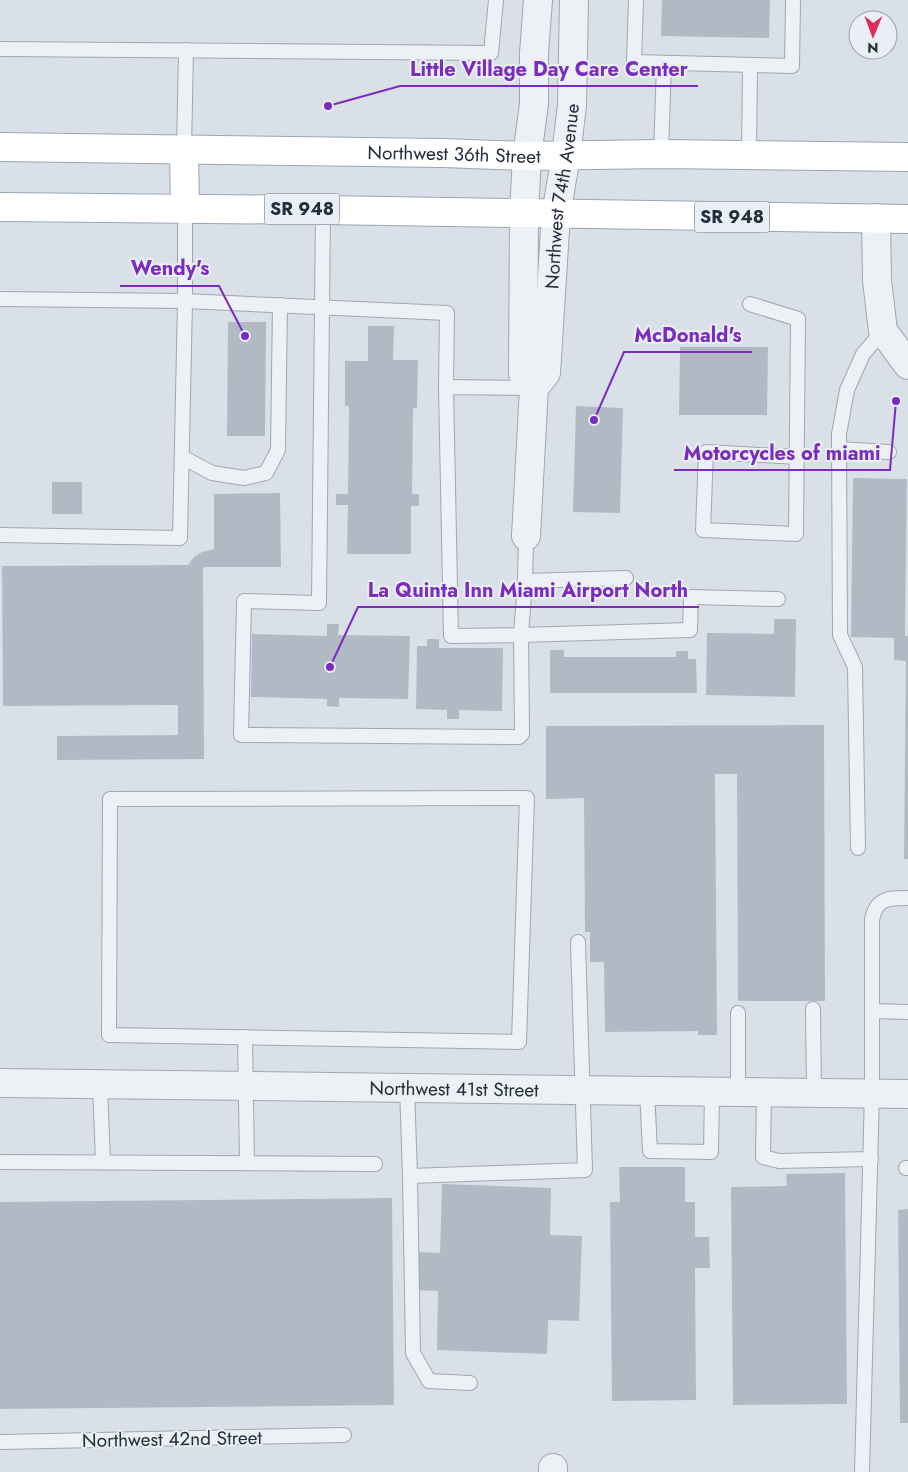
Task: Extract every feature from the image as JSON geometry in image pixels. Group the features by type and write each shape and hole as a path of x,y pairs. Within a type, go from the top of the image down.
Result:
{"main road":[{"name":"Northwest 36th Street","path":"0,147 443,153 527,156 660,154 908,158"},
{"path":"184,150 185,209"},
{"name":"SR 948","path":"0,207 908,219"}],"street":[{"name":"Northwest 74th Avenue","path":"534,388 522,374 524,213 527,156 534,104 534,53 538,0"},
{"name":"Northwest 74th Avenue","path":"526,536 534,388 546,373 556,214 572,105 574,0"},
{"path":"876,218 877,280 883,331 908,365"},
{"name":"Northwest 41st Street","path":"0,1083 908,1094"}],"lane":[{"path":"0,48 491,53 496,0"},
{"path":"636,0 634,62 792,66 793,0"},
{"path":"184,150 186,50"},
{"path":"660,154 664,64"},
{"path":"749,155 750,65"},
{"path":"0,535 180,538 185,209"},
{"path":"324,210 319,603 244,601 241,735 519,736 522,734 520,634 525,581 526,536"},
{"path":"0,299 185,301 447,313 446,387 451,636 690,630 691,597 778,599"},
{"path":"750,304 798,319 797,457 796,534 703,530 706,452 797,457"},
{"path":"182,457 212,473 244,478 266,473 278,450 280,305"},
{"path":"858,848 855,667 840,635 839,434 847,390 863,354 883,331"},
{"path":"446,387 534,388"},
{"path":"839,449 889,452"},
{"path":"525,581 626,578"},
{"path":"527,798 519,1042 245,1037 109,1035 110,799 527,798"},
{"path":"862,1472 872,1093 872,920 873,912 885,900 908,898"},
{"path":"410,1176 585,1170 578,942"},
{"path":"813,1009 814,1093"},
{"path":"872,1011 908,1012"},
{"path":"738,1013 738,1092 763,1157 779,1161 870,1159"},
{"path":"245,1037 247,1163"},
{"path":"100,1084 103,1162"},
{"path":"408,1087 413,1353 429,1381 470,1384"},
{"path":"648,1091 650,1151 711,1152 738,1092"},
{"path":"0,1162 375,1164"},
{"name":"Northwest 42nd Street","path":"0,1442 344,1435"}],"building":[{"path":"662,0 770,0 769,38 661,36"},
{"path":"228,322 266,322 265,436 227,436"},
{"path":"368,326 394,326 393,360 418,360 417,408 413,408 412,494 419,494 419,506 411,506 411,554 347,554 348,505 336,505 336,494 348,494 349,406 345,406 345,361 368,361"},
{"path":"680,347 768,347 767,415 679,415"},
{"path":"576,406 623,408 620,513 573,512"},
{"path":"853,478 907,479 905,636 908,636 908,859 904,859 906,661 894,660 894,638 851,637"},
{"path":"52,482 82,482 82,514 52,514"},
{"path":"280,493 281,567 205,567 203,569 204,759 57,760 57,736 178,735 178,705 3,706 2,566 188,565 194,557 202,552 214,549 214,494"},
{"path":"774,619 796,619 795,697 706,695 707,633 774,634"},
{"path":"327,624 339,624 338,635 410,636 408,699 339,698 339,707 327,706 327,699 251,697 252,634 327,636"},
{"path":"427,639 439,639 439,648 503,648 502,711 459,710 459,719 447,719 447,710 416,709 417,646 427,646"},
{"path":"550,650 564,650 564,657 676,657 676,651 688,651 688,659 696,659 697,693 550,693"},
{"path":"824,725 825,1001 738,1001 737,774 715,774 717,1035 698,1035 698,1031 605,1032 604,962 590,962 590,932 585,932 584,798 546,799 546,726"},
{"path":"619,1167 685,1167 685,1202 695,1202 695,1237 709,1237 710,1268 695,1268 696,1400 612,1401 610,1202 620,1202"},
{"path":"845,1173 847,1404 733,1405 731,1187 787,1186 786,1174"},
{"path":"442,1184 551,1188 550,1235 582,1236 579,1321 548,1320 547,1354 437,1350 438,1291 415,1290 417,1252 440,1253"},
{"path":"392,1198 394,1405 0,1409 0,1202"},
{"path":"908,1209 908,1423 900,1423 898,1210"}],"place":[{"name":"Little Village Day Care Center","path":"328,106"},
{"name":"Wendy's","path":"245,336"},
{"name":"Motorcycles of miami","path":"896,401"},
{"name":"McDonald's","path":"594,420"},
{"name":"La Quinta Inn Miami Airport North","path":"330,667"}]}
